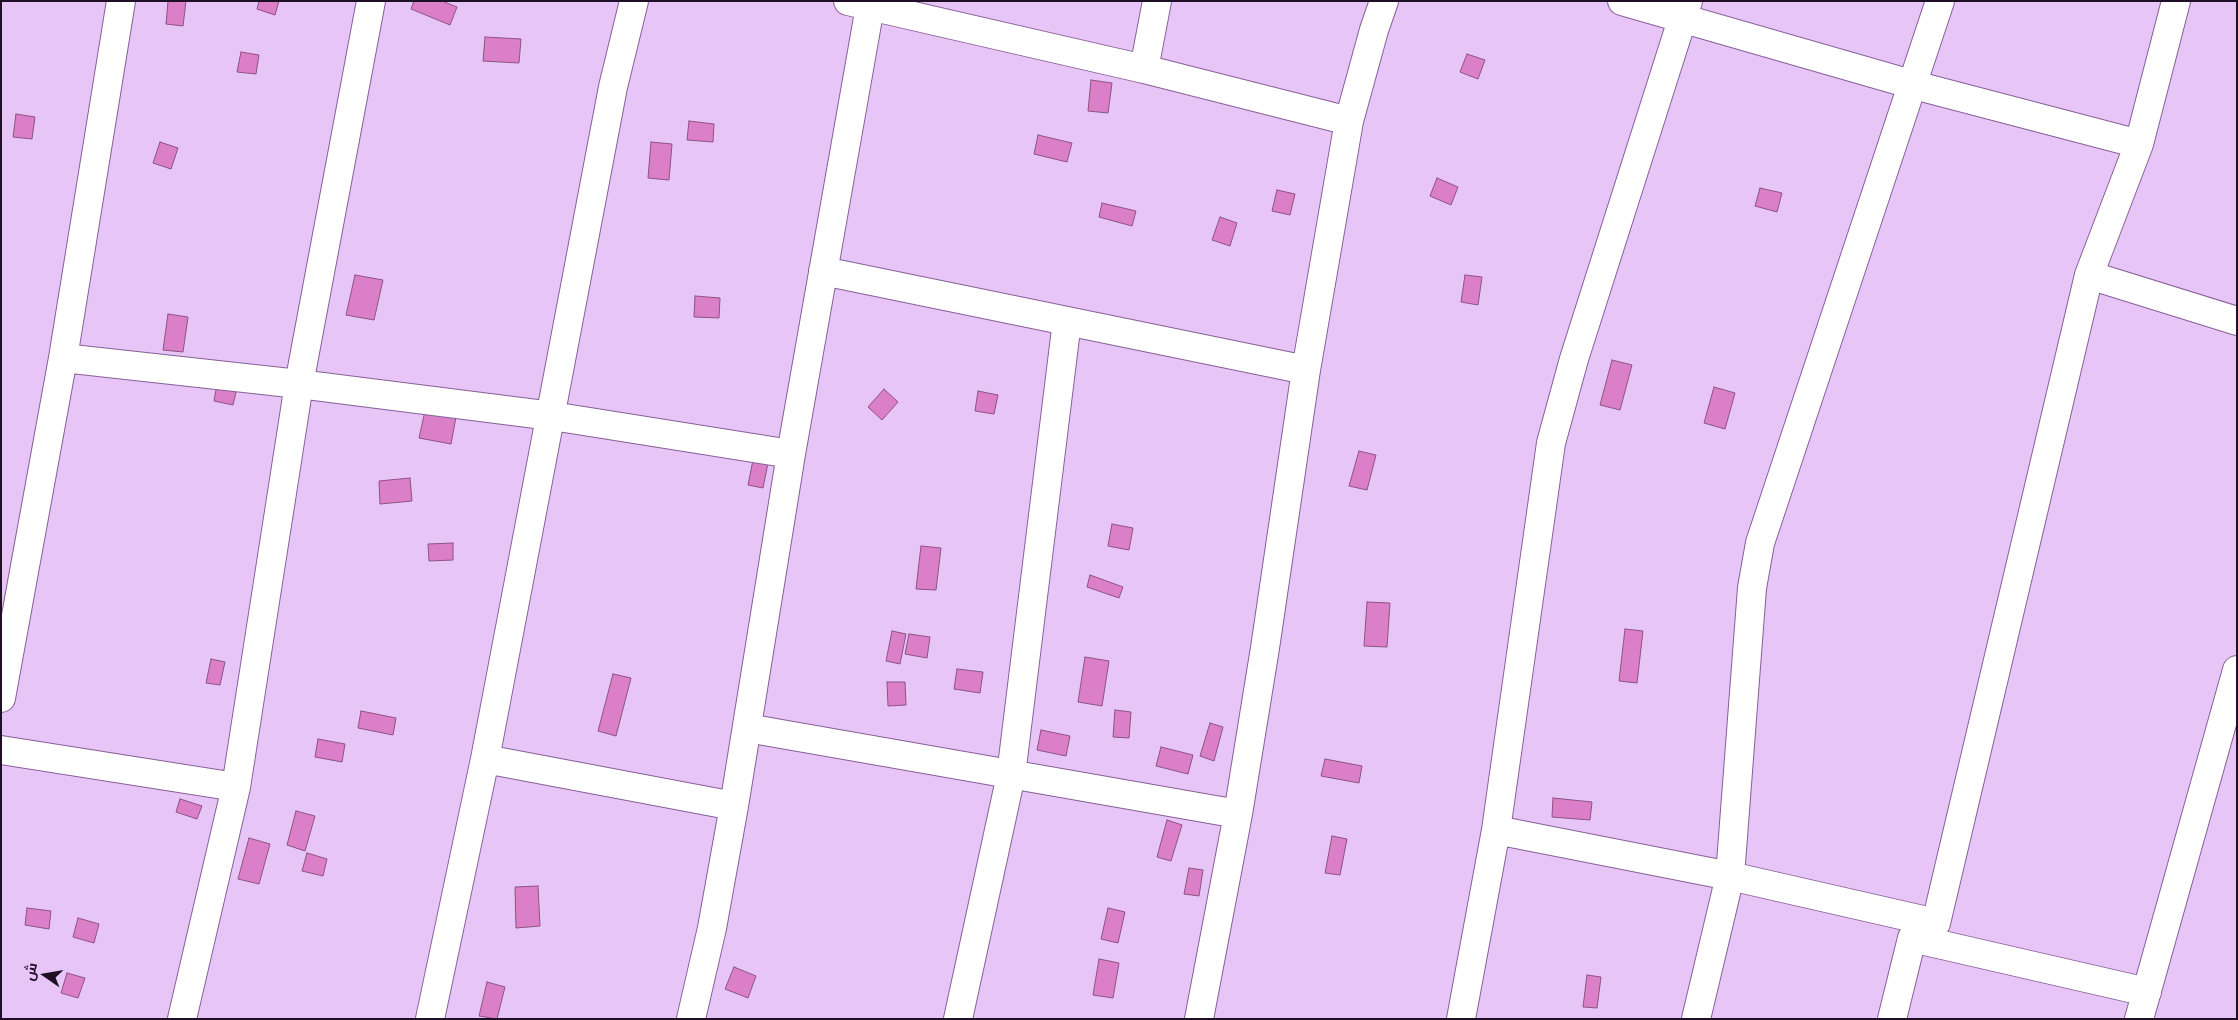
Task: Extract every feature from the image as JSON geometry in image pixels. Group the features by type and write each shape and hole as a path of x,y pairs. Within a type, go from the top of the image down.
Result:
{"street":[{"path":"1,698 63,358 121,1"},
{"path":"182,1019 236,787 298,384 371,1"},
{"path":"430,1019 485,759 552,416 613,87 634,1"},
{"path":"1144,69 1157,1"},
{"path":"1199,1019 1238,814 1265,648 1306,370 1349,121 1384,1"},
{"path":"1622,1 1685,10 1914,85 2139,144"},
{"path":"1696,1019 1730,876 1752,588 1760,543 1914,85 1940,1"},
{"path":"1892,1019 1912,938 1936,923 2090,275 2139,144 2176,1"},
{"path":"691,1019 712,928 734,806 791,454 823,271 863,3 1144,69 1349,121"},
{"path":"1461,1019 1496,830 1551,443 1574,359 1685,10"},
{"path":"823,271 1306,370"},
{"path":"2090,275 2237,321"},
{"path":"958,1019 1011,774 1067,321"},
{"path":"63,358 298,384 552,416 791,454"},
{"path":"2139,1019 2237,670"},
{"path":"747,728 1238,814"},
{"path":"1,750 236,787"},
{"path":"485,759 734,806"},
{"path":"1496,830 1730,876 1936,923"},
{"path":"1912,938 2147,992"}],"building":[{"path":"168,1 186,1 183,26 166,24"},
{"path":"259,1 279,1 275,15 257,9"},
{"path":"414,1 442,1 457,7 450,25 411,9"},
{"path":"485,37 521,39 519,63 483,61"},
{"path":"241,52 259,55 256,74 237,72"},
{"path":"1467,54 1485,60 1478,79 1460,72"},
{"path":"1091,80 1112,83 1108,113 1088,111"},
{"path":"16,114 35,117 32,139 13,137"},
{"path":"689,121 714,124 713,142 687,140"},
{"path":"1038,135 1072,143 1067,162 1034,154"},
{"path":"160,142 178,148 171,169 153,163"},
{"path":"651,142 672,144 669,180 648,178"},
{"path":"1437,178 1458,187 1451,205 1430,196"},
{"path":"1760,188 1782,193 1777,212 1755,206"},
{"path":"1277,190 1295,194 1290,215 1272,211"},
{"path":"1102,203 1136,211 1132,226 1099,217"},
{"path":"1220,217 1237,223 1230,246 1212,240"},
{"path":"355,275 383,280 374,320 346,315"},
{"path":"1465,275 1482,277 1478,305 1461,302"},
{"path":"695,296 720,298 719,318 694,317"},
{"path":"168,314 188,317 183,352 163,350"},
{"path":"1612,360 1632,365 1620,410 1600,405"},
{"path":"217,384 237,388 233,405 214,401"},
{"path":"1714,387 1735,393 1725,429 1704,423"},
{"path":"884,389 898,402 882,420 868,407"},
{"path":"978,391 998,395 994,414 975,411"},
{"path":"425,411 456,417 451,444 419,438"},
{"path":"1359,451 1376,455 1367,490 1349,486"},
{"path":"754,455 769,458 763,488 748,485"},
{"path":"410,478 412,501 380,504 379,481"},
{"path":"1112,524 1133,528 1129,550 1108,546"},
{"path":"453,543 453,560 429,561 428,544"},
{"path":"921,546 941,548 936,590 916,589"},
{"path":"1090,575 1123,587 1119,598 1087,587"},
{"path":"1367,602 1390,603 1387,647 1364,646"},
{"path":"1625,629 1643,631 1637,683 1619,681"},
{"path":"892,631 906,634 900,664 886,661"},
{"path":"909,634 930,637 927,658 905,654"},
{"path":"1085,657 1109,661 1102,706 1078,702"},
{"path":"211,659 225,662 220,685 206,683"},
{"path":"957,669 983,672 980,693 954,689"},
{"path":"613,674 631,678 616,736 598,731"},
{"path":"887,682 905,682 906,705 888,706"},
{"path":"1115,710 1131,712 1129,738 1113,737"},
{"path":"361,711 396,718 393,735 358,728"},
{"path":"1210,723 1223,727 1214,761 1200,756"},
{"path":"1041,730 1070,736 1066,756 1037,750"},
{"path":"318,739 345,744 342,762 315,757"},
{"path":"1161,747 1193,755 1188,774 1156,766"},
{"path":"1325,759 1362,766 1359,783 1321,776"},
{"path":"1553,798 1592,802 1590,820 1552,817"},
{"path":"180,799 202,806 197,819 176,812"},
{"path":"296,811 315,816 305,851 287,845"},
{"path":"1167,820 1182,825 1171,861 1157,857"},
{"path":"1332,836 1347,839 1340,875 1325,873"},
{"path":"249,838 270,844 259,884 238,879"},
{"path":"307,853 327,859 323,876 302,871"},
{"path":"1189,868 1203,870 1199,896 1184,894"},
{"path":"538,886 540,926 516,928 515,887"},
{"path":"27,908 51,911 49,929 25,925"},
{"path":"1108,908 1125,912 1118,943 1101,939"},
{"path":"78,918 99,924 94,943 73,937"},
{"path":"1099,959 1119,963 1113,998 1093,995"},
{"path":"734,967 756,976 748,998 725,989"},
{"path":"67,973 85,978 78,998 61,993"},
{"path":"1587,975 1601,977 1597,1008 1583,1007"},
{"path":"487,982 505,987 497,1019 479,1016"}]}
